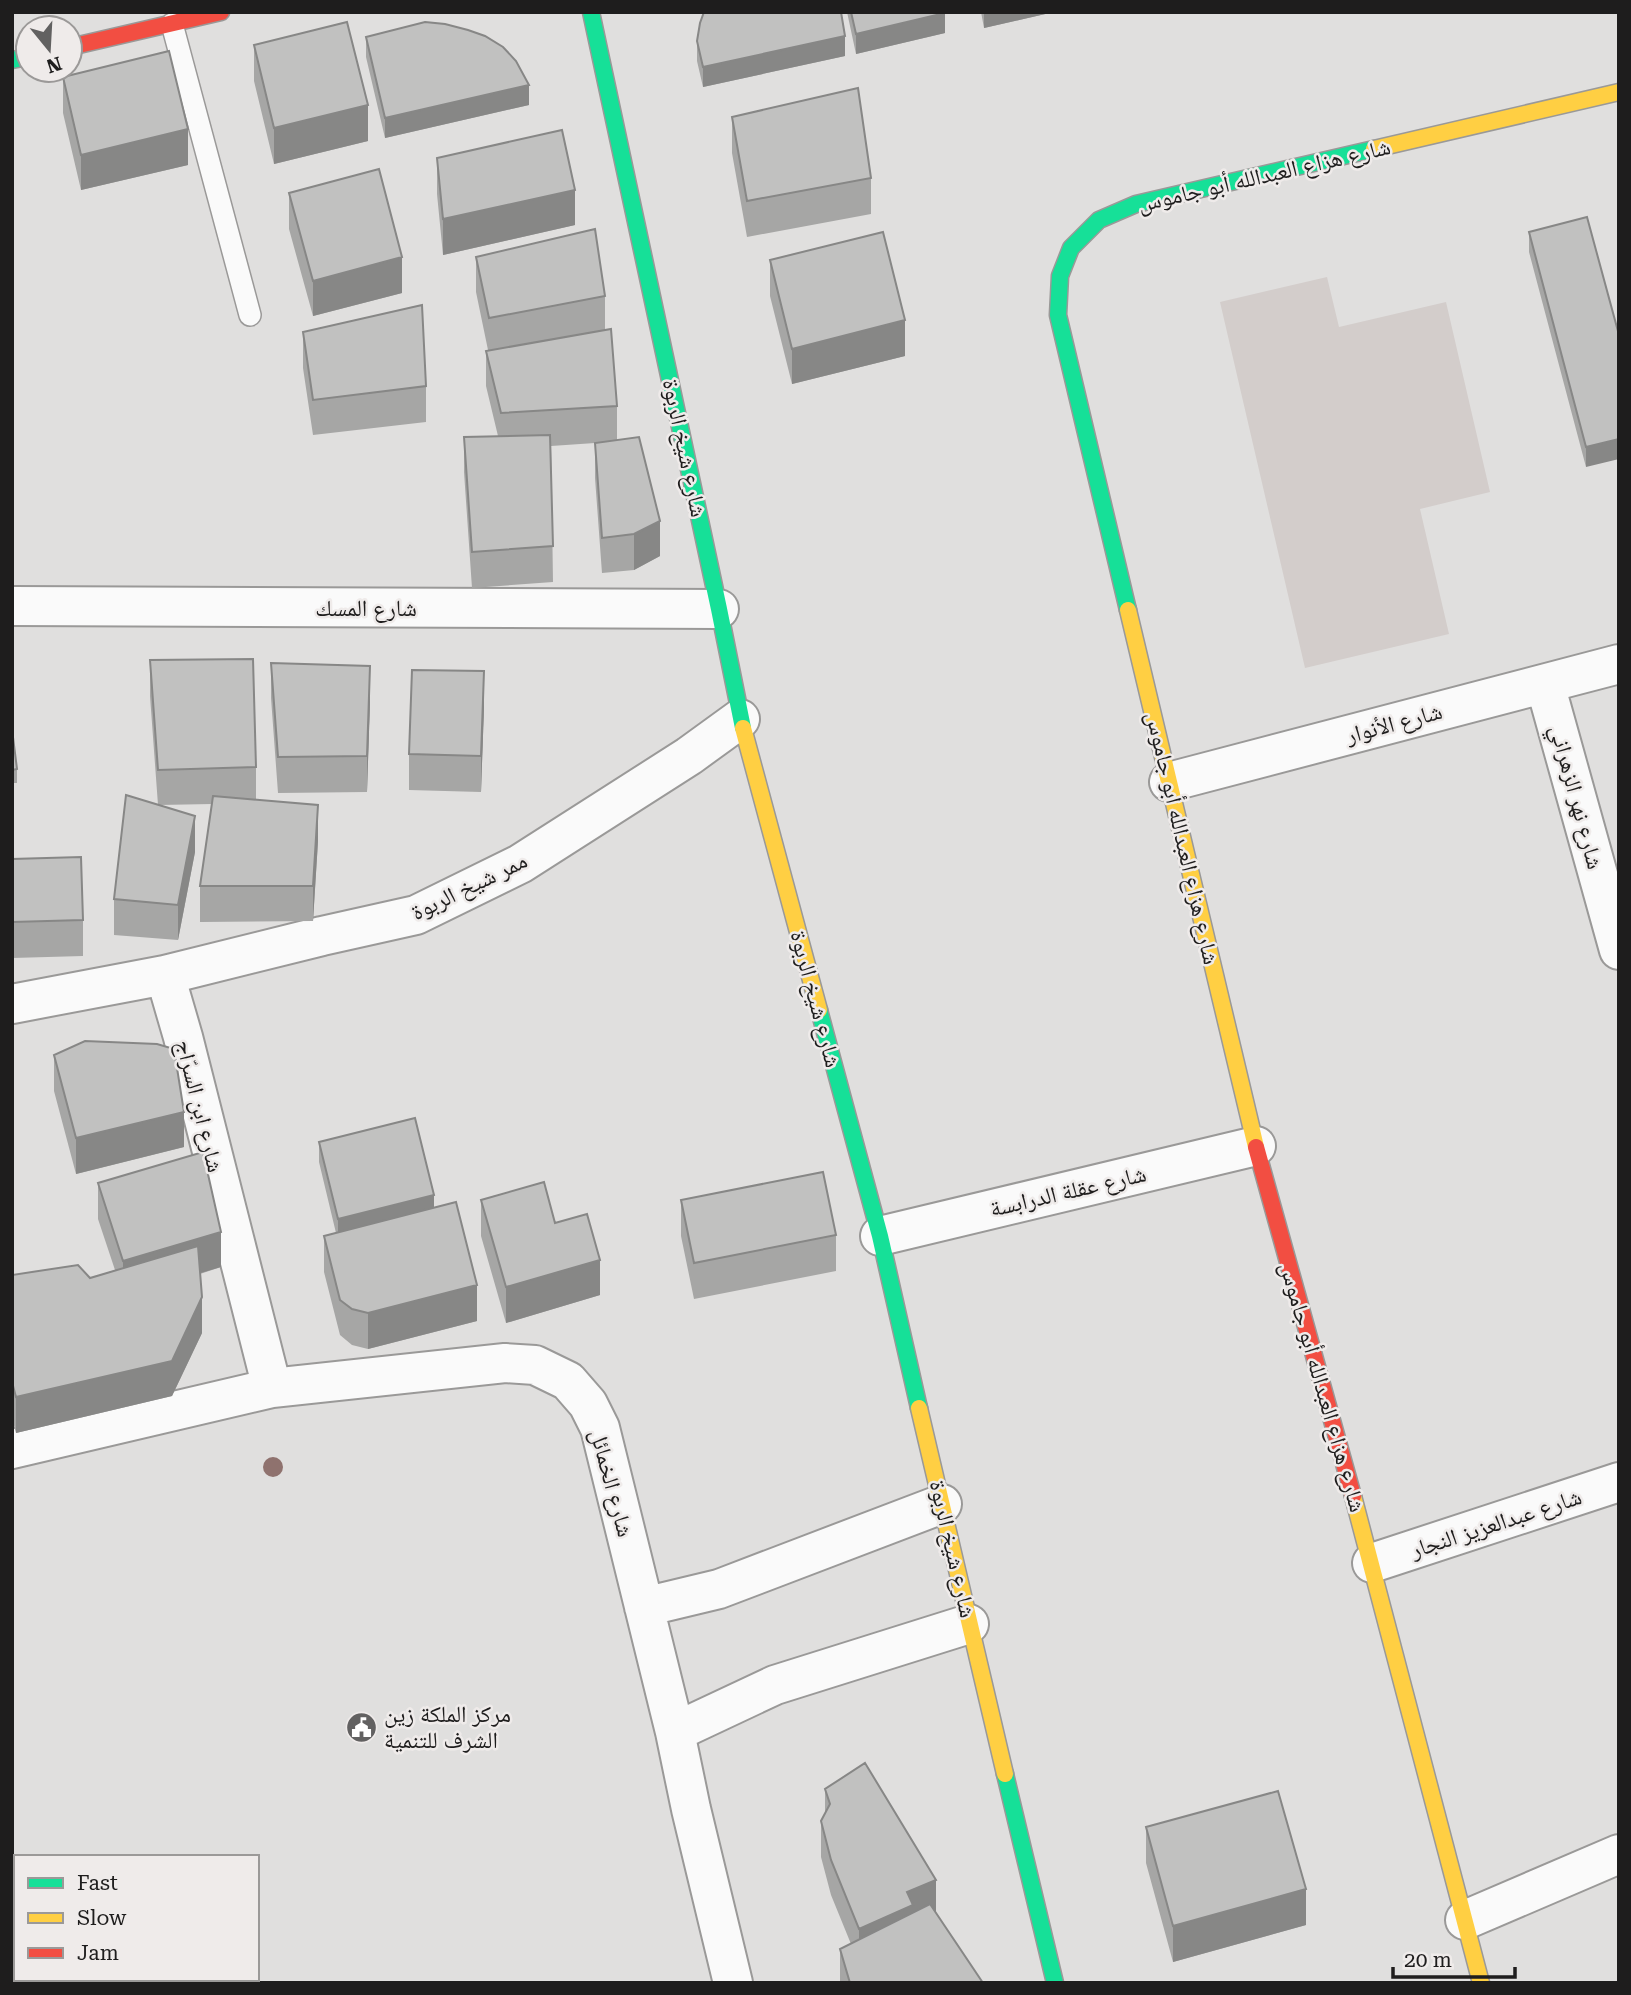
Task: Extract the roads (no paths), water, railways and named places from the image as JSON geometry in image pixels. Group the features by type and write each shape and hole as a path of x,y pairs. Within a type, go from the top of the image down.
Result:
{"street":[{"path":"84,44 221,12"},
{"name":"شارع شيخ الربوة","path":"591,12 719,609 740,719 880,1236 1055,1983"},
{"name":"شارع هزاع العبدالله أبو جاموس","path":"1481,1983 1372,1563 1256,1146 1058,315 1060,276 1071,247 1099,220 1136,204 1619,92"},
{"name":"شارع المسك","path":"12,606 719,609"},
{"name":"شارع الأنوار","path":"1169,782 1619,664"},
{"name":"شارع نهر الزهراني","path":"1545,684 1619,950"},
{"name":"ممر شيخ الربوة","path":"165,975 416,915 520,864 689,757 740,719"},
{"path":"12,1004 165,975"},
{"name":"شارع ابن السرّاج","path":"165,975 272,1388"},
{"name":"شارع عقلة الدرابسة","path":"880,1236 1256,1146"},
{"name":"شارع الخمائل","path":"12,1449 272,1388 505,1363 535,1365 568,1381 588,1404 600,1428 733,1983"},
{"name":"شارع عبدالعزيز النجار","path":"1372,1563 1619,1482"},
{"path":"644,1607 719,1589 942,1504"},
{"path":"675,1732 775,1685 970,1625"},
{"path":"1465,1920 1619,1854"}],"lane":[{"path":"172,24 250,315"}],"place":[{"name":"مركز الملكة زين الشرف للتنمية","path":"361,1727"}]}
